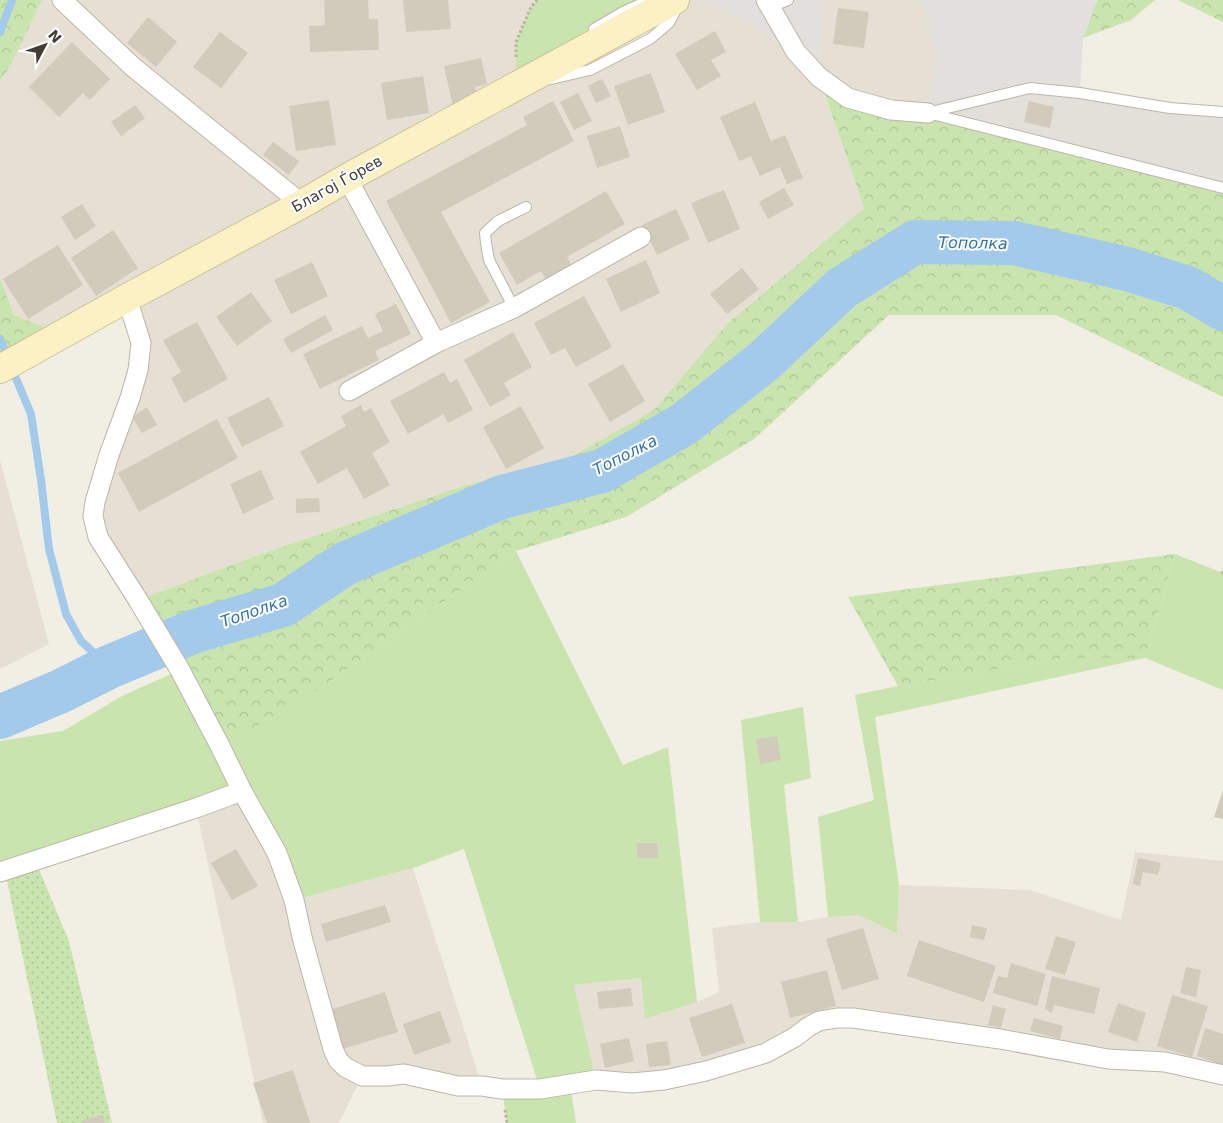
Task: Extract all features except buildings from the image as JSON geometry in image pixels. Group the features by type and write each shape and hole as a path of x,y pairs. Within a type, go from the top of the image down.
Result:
{"main road":[{"name":"Благој Ѓорев","path":"0,369 675,0"}],"street":[{"path":"62,0 133,67 302,204"},
{"path":"767,4 796,52 819,77 848,98 891,110 928,113"},
{"path":"347,178 436,343"},
{"path":"349,391 436,343 514,308 641,237"},
{"path":"128,298 141,343 138,370 97,495 93,516 98,537 180,670 276,853 291,892 333,1049 338,1060 345,1067 362,1076 404,1074 458,1086 482,1086 502,1089 540,1089 596,1080 632,1083 664,1080 706,1071 766,1053 819,1021 853,1018 1000,1039 1108,1059 1165,1062 1223,1075"},
{"path":"0,872 196,808 242,791"}],"lane":[{"path":"584,36 623,12 649,0"},
{"path":"516,87 590,70 622,54 650,39 669,23 680,0"},
{"path":"767,4 788,0"},
{"path":"516,87 564,49"},
{"path":"928,113 1030,88 1080,93 1170,108 1223,112"},
{"path":"928,113 1223,188"},
{"path":"514,308 489,260 485,233 498,221 526,207"}],"path":[{"path":"516,87 516,42 530,7 537,0"}],"shaded area":[{"path":"42,0 537,0 531,7 516,87 590,70 650,39 680,0 695,0 725,9 796,52 819,76 824,0 919,0 924,6 937,62 927,100 891,110 819,78 864,208 727,324 654,410 564,461 466,485 264,553 138,600 93,516 138,369 128,298 62,334 14,315 0,278 0,81 10,67"},
{"path":"695,0 824,0 819,77 796,52 725,9"},
{"path":"919,0 1097,0 1083,39 1080,93 1030,88 928,113 891,110 927,100 937,62 924,6"},
{"path":"1030,88 1223,112 1223,188 928,113"},
{"path":"0,460 49,644 0,669"},
{"path":"242,791 294,900 413,868 482,1086 362,1076 339,1123 263,1123 196,808"},
{"path":"1135,852 1223,861 1223,1075 853,1018 706,1071 596,1080 574,985 641,978 645,1019 697,1002 719,992 712,928 760,922 798,922 828,917 859,915 897,934 899,885 1030,890 1121,920"}],"green space":[{"path":"0,0 42,0 10,67 0,81"},
{"path":"537,0 649,0 516,87 516,42 531,7"},
{"path":"1097,0 1155,0 1131,20 1083,38"},
{"path":"1178,0 1223,0 1223,22"},
{"path":"819,77 848,98 928,113 1223,188 1223,397 1056,315 889,315 754,439 626,517 516,551 305,699 220,746 138,600 264,553 466,485 564,461 654,410 727,324 864,208"},
{"path":"0,278 14,315 62,334 0,369"},
{"path":"516,551 623,765 668,747 697,1002 645,1019 641,978 574,985 596,1080 570,1085 576,1123 507,1123 502,1089 540,1089 464,849 413,868 294,900 242,791 0,872 0,741 63,731 122,696 180,670 305,699"},
{"path":"1175,554 1223,573 1223,690 1145,658"},
{"path":"1175,554 1145,658 1066,658 898,686 848,597"},
{"path":"1066,658 1145,658 875,717 899,885 897,934 859,915 828,917 818,817 874,800 855,695"},
{"path":"803,707 811,778 784,785 798,922 760,922 741,720"},
{"path":"35,860 69,941 112,1123 57,1123 5,871"}],"waterway":[{"path":"0,32 12,0"},
{"name":"Тополка","path":"0,717 61,691 109,667 195,631 283,605 344,564 502,497 602,471 684,424 764,361 842,288 915,242 1014,243 1127,269 1188,288 1223,309"},
{"path":"0,339 8,358"},
{"path":"12,369 31,414 49,549 66,614 81,641 109,667"}]}
